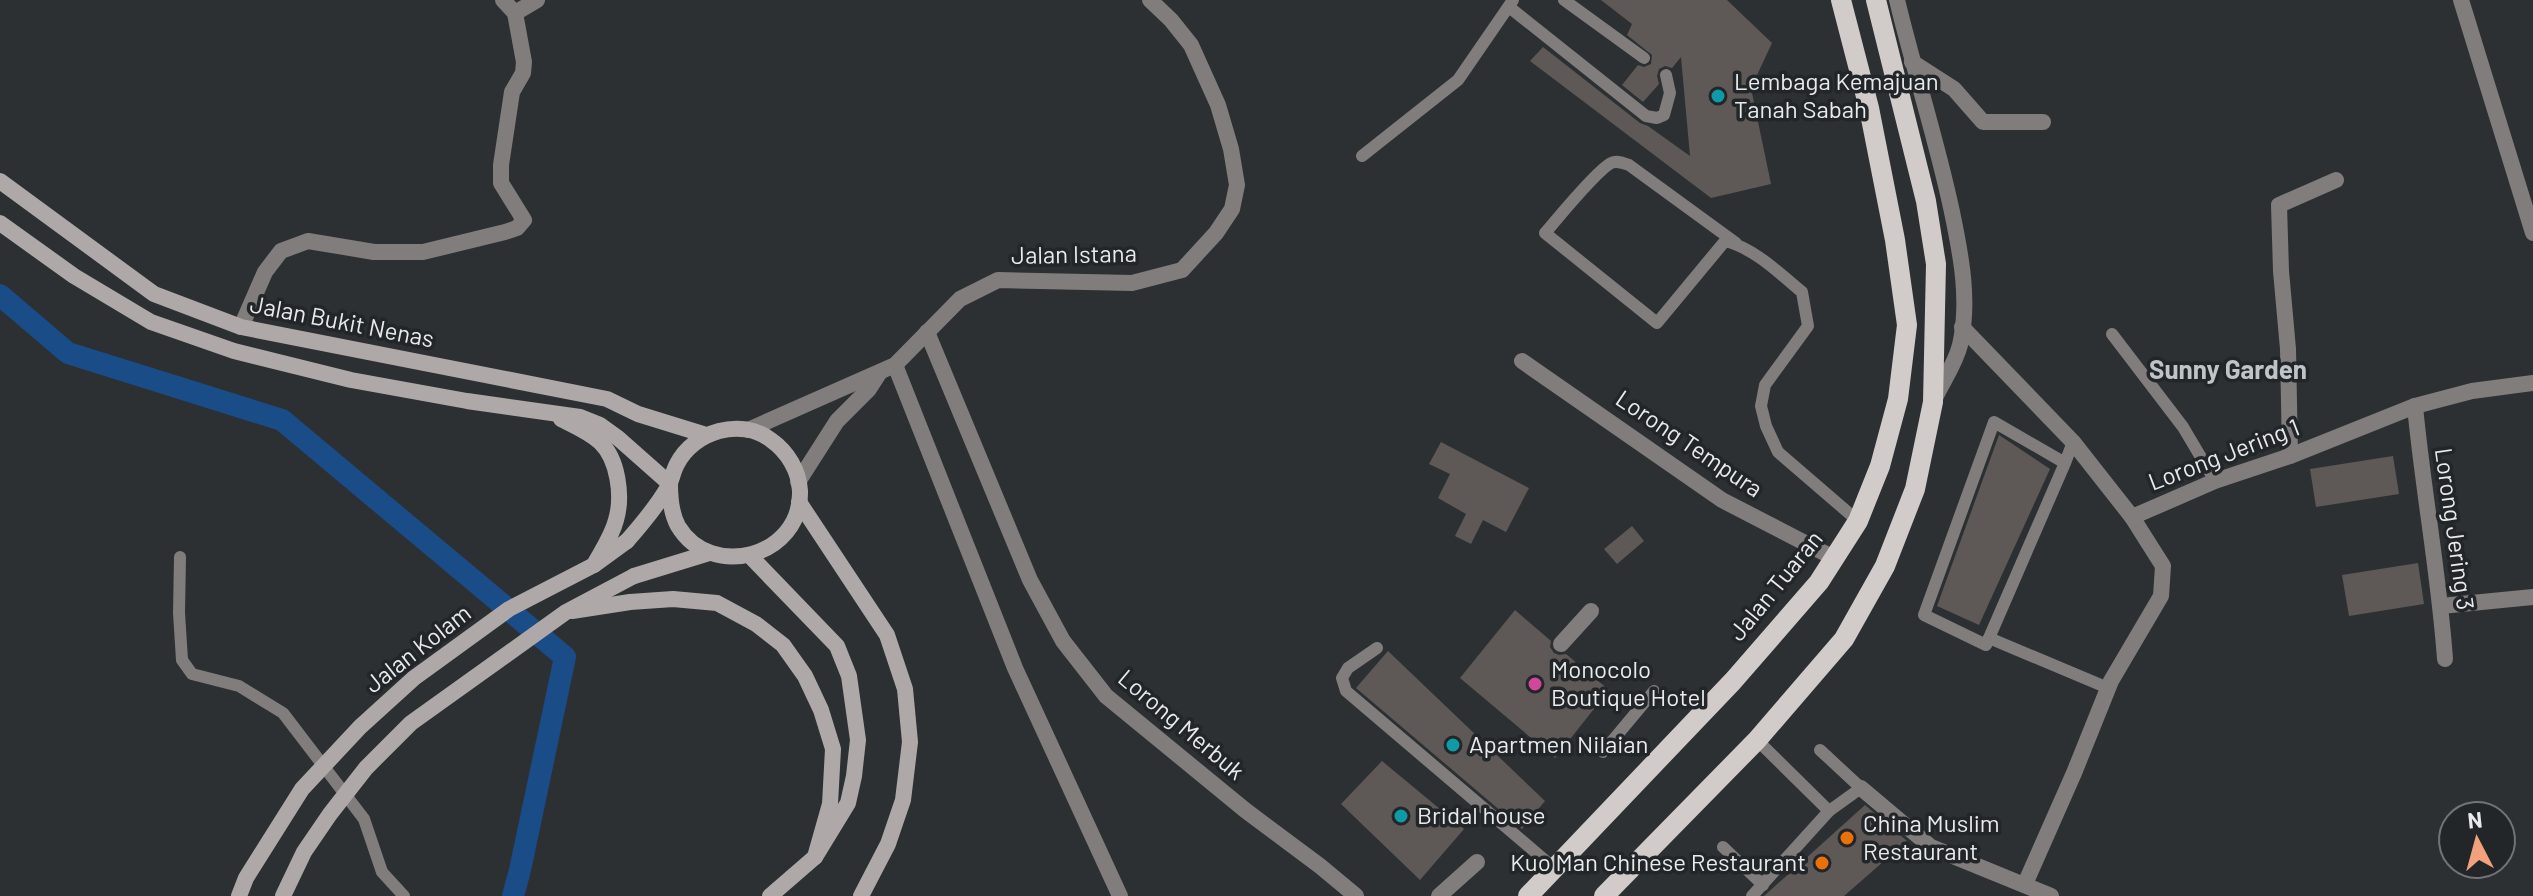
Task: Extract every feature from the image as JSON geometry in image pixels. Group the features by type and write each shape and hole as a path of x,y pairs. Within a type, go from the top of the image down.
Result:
{"main road":[{"name":"Jalan Tuaran","path":"1528,896 1733,681 1819,582 1858,521 1880,466 1898,399 1907,325 1895,240 1869,108 1841,0"},
{"path":"1604,896 1757,740 1844,639 1885,566 1915,489 1933,402 1936,264 1926,201 1876,0"},
{"name":"Jalan Bukit Nenas","path":"0,181 154,294 241,327 607,399 638,414 706,435"},
{"name":"Jalan Bukit Nenas","path":"0,223 74,276 151,322 234,351 351,380 580,417 600,425 670,484"},
{"path":"550,414 588,433 602,444 612,458 618,492 618,516 594,565"},
{"path":"726,429 748,430 769,438 785,452 796,471 797,514 787,533 771,548 751,557 730,558 709,553 691,542 678,525 671,505 670,484 676,464 689,447 706,435 726,429"},
{"name":"Jalan Kolam","path":"239,896 246,878 302,789 360,727 414,678 509,609 594,565 627,541 670,484"},
{"path":"799,502 887,635 905,689 910,742 903,800 888,844 861,896"},
{"path":"283,896 304,852 330,814 366,768 411,723 566,612 634,576 709,553"},
{"path":"751,557 837,646 849,676 858,740 848,803 815,857 770,896"},
{"path":"566,612 673,599 717,603 756,624 783,645 805,676 821,710 833,749 830,804 815,857"}],"street":[{"path":"241,327 265,272 281,251 294,246 308,241 374,252 423,252 505,232 517,228 524,220 501,183 512,92 523,73 524,62 515,13 503,0"},
{"path":"515,13 537,0"},
{"name":"Jalan Istana","path":"798,482 837,421 960,299 998,280 1132,283 1182,270 1216,233 1232,209 1237,185 1231,149 1218,105 1191,45 1150,0"},
{"path":"1897,0 1940,155 1962,259 1960,347 1933,402"},
{"path":"2461,0 2533,233"},
{"path":"1912,62 1954,89 1983,122 2043,122"},
{"path":"2290,456 2288,349 2279,205 2336,180"},
{"name":"Lorong Jering 1","path":"1962,327 2073,442 2132,517 2215,481 2290,456 2415,406 2472,391 2533,383"},
{"name":"Lorong Merbuk","path":"927,332 1030,580 1063,641 1106,696 1356,896"},
{"name":"Lorong Tempura","path":"1522,361 1722,500 1834,558"},
{"path":"887,369 1015,668 1120,896"},
{"name":"Jalan Istana","path":"748,430 887,369"},
{"name":"Lorong Jering 3","path":"2415,406 2445,659"},
{"path":"2025,884 2108,688 2161,596 2163,566 2132,517"},
{"path":"2441,606 2533,597"},
{"path":"1561,644 1591,611"},
{"path":"1861,788 1931,847 2051,896"},
{"path":"1439,896 1477,862"}],"lane":[{"path":"1564,0 1644,58"},
{"path":"1362,156 1458,80 1511,4 1646,116 1657,118 1664,115 1670,93 1666,75"},
{"path":"1736,243 1725,241 1657,323 1545,233 1599,174 1611,163 1620,161 1763,260 1802,292 1808,326 1765,385 1761,406 1778,452 1858,521"},
{"path":"2112,334 2183,427 2215,481"},
{"path":"2065,463 1994,422 1924,615 1986,645 2065,463 2073,442"},
{"path":"180,557 182,660 192,674 239,686 283,713 364,819 382,872 404,896"},
{"path":"1989,638 2108,688"},
{"path":"1377,648 1348,668 1342,678 1346,691 1554,868"},
{"path":"1603,752 1654,691"},
{"path":"1757,740 1829,811"},
{"path":"1752,896 1829,811 1861,788 1820,750"},
{"path":"1723,847 1763,885"}],"building":[{"name":"Lembaga Kemajuan Tanah Sabah","path":"1601,0 1727,0 1772,43 1751,88 1771,184 1711,198 1530,61 1543,47 1640,123 1690,156 1681,57 1672,68 1665,66 1659,69 1659,84 1643,102 1622,85 1638,65 1644,67 1651,64 1652,55 1627,35 1632,24"},
{"path":"1999,435 2050,469 1979,625 1937,606"},
{"path":"1441,442 1529,488 1506,532 1483,520 1471,544 1455,536 1466,514 1438,498 1450,474 1429,464"},
{"path":"2393,456 2399,494 2316,507 2310,469"},
{"path":"1632,526 1644,541 1617,564 1604,549"},
{"path":"2418,563 2424,604 2349,616 2342,575"},
{"name":"Monocolo Boutique Hotel","path":"1515,610 1551,641 1550,647 1554,653 1566,654 1609,690 1555,758 1460,678"},
{"name":"Apartmen Nilaian","path":"1388,651 1545,801 1522,829 1356,688"},
{"name":"Bridal house","path":"1382,761 1464,829 1420,880 1341,804"},
{"path":"1865,805 1907,841 1844,896 1764,896"}],"waterway":[{"path":"0,295 68,353 282,420 565,657 513,896"}],"place":[{"name":"Lembaga Kemajuan Tanah Sabah","path":"1718,96"},
{"name":"Monocolo Boutique Hotel","path":"1535,684"},
{"name":"Apartmen Nilaian","path":"1453,745"},
{"name":"Bridal house","path":"1401,816"},
{"name":"China Muslim Restaurant","path":"1847,838"},
{"name":"Kuo Man Chinese Restaurant","path":"1822,863"}],"district":[{"name":"Sunny Garden","path":"2228,370"}]}
